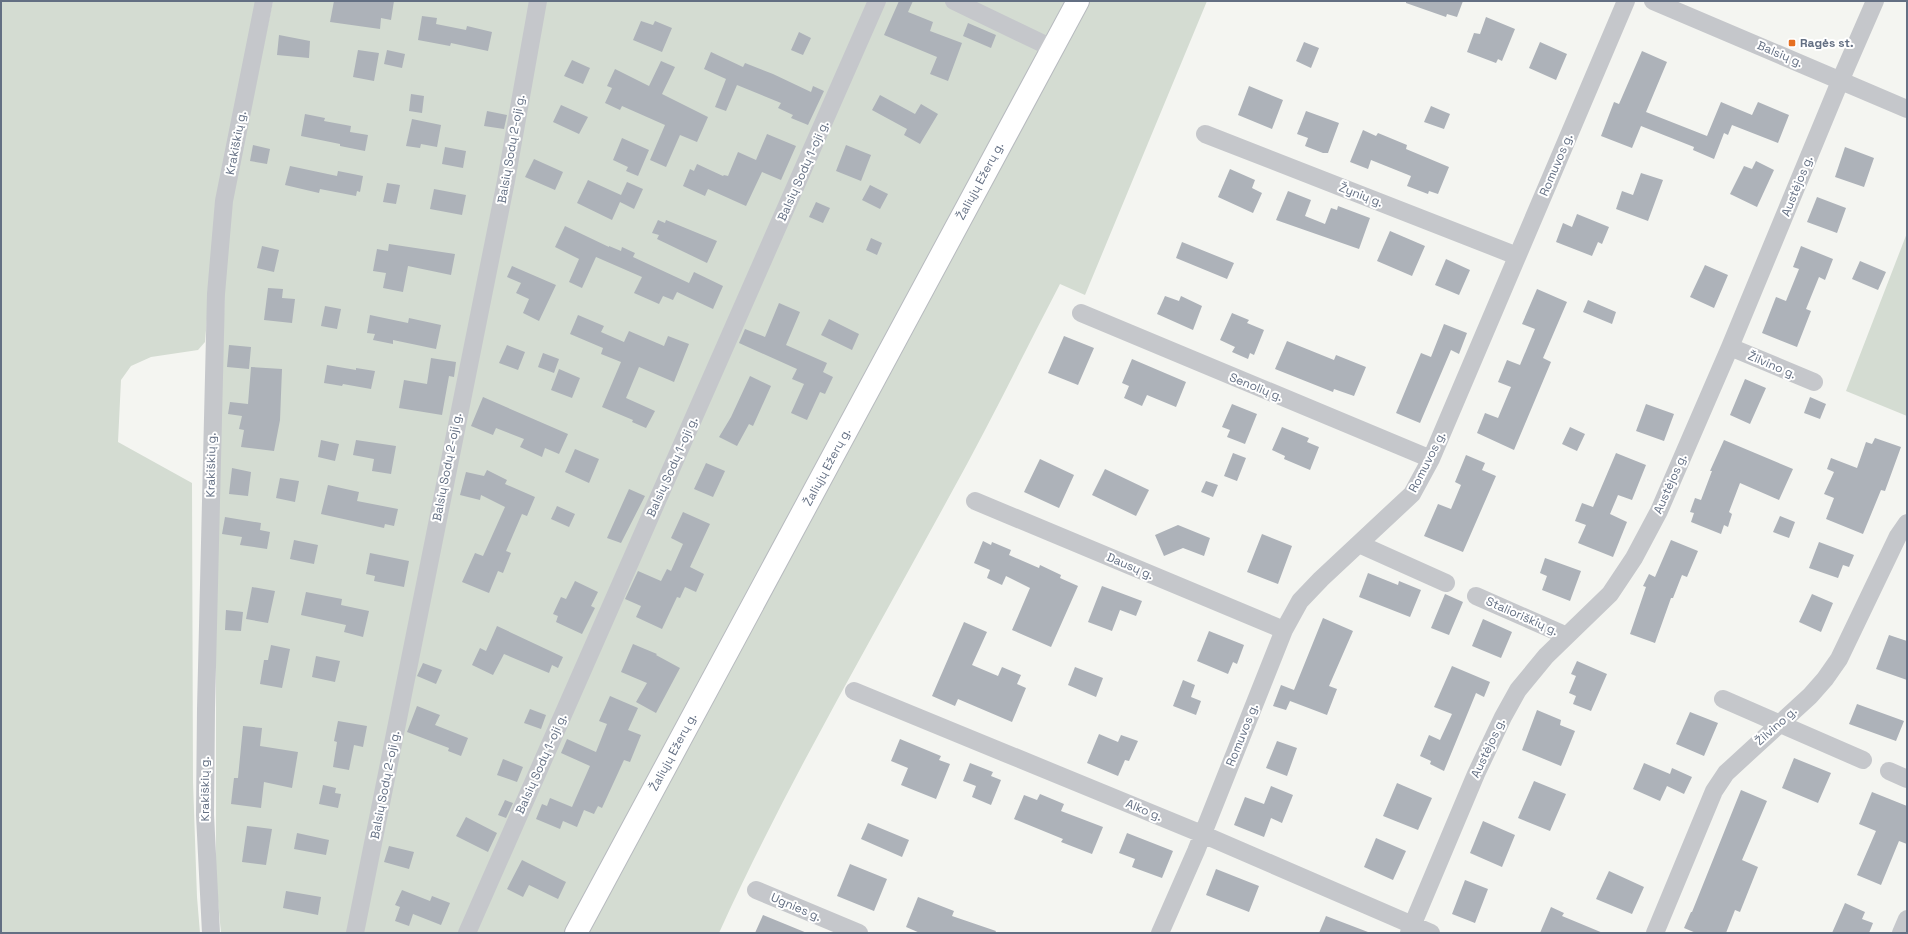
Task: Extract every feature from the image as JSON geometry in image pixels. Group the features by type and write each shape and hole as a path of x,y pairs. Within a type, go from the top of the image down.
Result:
{"main road":[{"name":"Žaliųjų Ežerų g.","path":"576,933 1078,1"}],"street":[{"name":"Krakiškių g.","path":"211,933 205,815 206,709 216,294 224,201 264,1"},
{"name":"Balsių Sodų 2-oji g.","path":"356,933 506,181 538,1"},
{"name":"Balsių Sodų 1-oji g.","path":"467,933 877,1"},
{"path":"954,1 1052,48"},
{"name":"Romuvos g.","path":"1160,933 1202,834 1284,630 1300,601 1321,578 1412,494 1431,459 1626,1"},
{"name":"Balsių g.","path":"1653,1 1841,79 1907,109"},
{"name":"Austėjos g.","path":"1411,929 1476,774 1502,717 1532,671 1610,594 1634,558 1659,512 1875,1"},
{"name":"Žynių g.","path":"1205,134 1517,256"},
{"name":"Senolių g.","path":"1081,313 1431,459"},
{"name":"Žilvino g.","path":"1730,347 1814,382"},
{"name":"Dausų g.","path":"975,501 1284,630"},
{"name":"Žilvino g.","path":"1655,933 1714,791 1726,773 1810,696 1826,679 1839,659 1898,536 1907,523"},
{"path":"1359,544 1446,582"},
{"name":"Stalioriškių g.","path":"1476,596 1567,636"},
{"name":"Alko g.","path":"854,691 1202,834 1411,929 1431,933"},
{"path":"1723,699 1863,760"},
{"path":"1889,771 1907,779"},
{"name":"Ugnies g.","path":"756,890 859,933"},
{"path":"1901,933 1907,919"}],"shaded area":[{"path":"1,1 257,1 215,225 205,342 198,350 151,357 131,366 121,380 118,442 192,483 193,782 197,897 200,933 1,933"},
{"path":"273,1 1065,1 569,933 221,933 216,880 216,567 226,251 234,183"},
{"path":"1087,1 1207,1 1085,295 1060,284 992,418 801,767 745,877 719,933 587,933"},
{"path":"1907,233 1907,416 1846,391"}],"building":[{"path":"334,1 394,1 391,20 381,18 380,29 330,22"},
{"path":"899,1 913,1 908,12 933,22 930,31 962,43 948,81 930,74 937,57 884,35"},
{"path":"1406,1 1463,1 1457,17 1447,14 1446,17 1406,3"},
{"path":"422,16 437,18 436,24 466,30 467,26 492,32 488,51 451,43 450,46 418,40"},
{"path":"1486,17 1515,29 1502,61 1498,59 1496,63 1467,52 1474,33 1480,34"},
{"path":"641,21 653,25 655,21 672,28 662,52 633,40"},
{"path":"968,23 996,35 991,48 963,36"},
{"path":"799,32 811,38 803,55 791,50"},
{"path":"279,35 310,41 309,58 277,55"},
{"path":"1304,42 1319,48 1311,68 1296,61"},
{"path":"1540,42 1567,54 1556,80 1529,68"},
{"path":"358,50 379,53 374,81 353,77"},
{"path":"387,50 405,54 402,68 384,64"},
{"path":"1642,51 1667,62 1646,112 1707,136 1721,102 1752,115 1758,102 1789,115 1778,143 1732,125 1728,135 1724,133 1714,159 1693,150 1694,147 1641,126 1632,148 1601,136 1614,102 1619,104"},
{"path":"711,52 743,67 745,63 773,74 811,92 813,86 824,91 808,125 791,118 793,115 778,108 781,103 737,85 726,111 715,107 726,79 704,69"},
{"path":"572,60 590,68 583,84 564,76"},
{"path":"661,61 675,67 662,94 708,117 697,142 680,135 666,167 650,160 665,125 622,106 620,110 605,103 612,88 607,86 615,69 649,86"},
{"path":"1249,86 1283,100 1272,129 1238,115"},
{"path":"411,94 424,96 422,113 409,111"},
{"path":"880,95 915,114 921,104 938,114 920,144 904,135 907,129 872,110"},
{"path":"561,105 588,117 579,134 553,122"},
{"path":"1431,106 1450,114 1444,129 1424,122"},
{"path":"487,111 507,115 504,129 484,126"},
{"path":"1306,111 1339,123 1328,153 1323,153 1305,146 1308,138 1297,134"},
{"path":"305,114 325,118 324,121 351,126 350,132 368,135 365,151 301,136"},
{"path":"412,119 441,125 437,147 421,144 420,148 406,146"},
{"path":"1363,130 1376,136 1378,133 1407,145 1406,149 1449,167 1438,194 1429,191 1428,194 1407,186 1411,176 1371,160 1368,169 1350,162"},
{"path":"767,134 796,146 781,180 762,172 746,206 708,189 705,196 683,186 690,169 694,171 697,164 723,176 728,176 738,152 756,160"},
{"path":"622,138 649,150 638,176 626,171 628,167 613,160"},
{"path":"253,145 270,149 267,164 250,161"},
{"path":"846,145 871,155 861,181 836,171"},
{"path":"445,147 466,151 463,168 442,164"},
{"path":"1845,147 1874,158 1864,187 1835,177"},
{"path":"534,159 563,172 555,190 525,177"},
{"path":"1756,161 1774,170 1757,207 1730,194 1744,166 1752,169"},
{"path":"290,166 337,176 338,171 363,176 360,192 357,191 356,196 320,189 319,193 285,185"},
{"path":"1230,169 1255,180 1252,188 1262,193 1253,213 1218,197"},
{"path":"1641,173 1663,180 1648,221 1616,209 1622,191 1633,195"},
{"path":"588,180 621,195 627,182 643,189 634,209 620,202 612,220 577,203"},
{"path":"387,183 400,185 396,204 383,202"},
{"path":"870,185 888,194 880,209 862,200"},
{"path":"434,189 466,195 462,215 430,209"},
{"path":"1288,191 1311,200 1305,216 1325,224 1331,208 1337,210 1338,206 1370,218 1359,249 1276,220"},
{"path":"1817,197 1846,208 1837,233 1807,222"},
{"path":"816,202 830,208 823,223 809,217"},
{"path":"1577,214 1609,227 1602,244 1598,242 1592,256 1556,242 1563,223 1572,227"},
{"path":"658,220 665,223 666,220 717,241 707,263 657,239 659,235 652,233"},
{"path":"565,226 609,247 621,251 622,247 635,253 633,257 689,283 694,272 723,286 713,309 677,292 673,300 663,296 659,304 634,293 642,277 596,257 582,288 569,282 579,259 555,247"},
{"path":"1390,231 1425,246 1412,276 1377,261"},
{"path":"871,238 882,243 877,255 866,250"},
{"path":"1182,242 1234,263 1227,279 1176,258"},
{"path":"389,244 455,254 451,275 408,266 403,292 383,288 386,273 373,271 377,249 388,251"},
{"path":"262,246 279,250 274,272 257,268"},
{"path":"1801,246 1833,259 1825,280 1819,277 1806,309 1811,311 1797,347 1762,333 1776,297 1786,301 1799,269 1793,267"},
{"path":"1446,259 1470,270 1459,295 1435,285"},
{"path":"1860,261 1886,272 1878,290 1852,279"},
{"path":"1705,265 1728,275 1714,308 1690,297"},
{"path":"512,266 556,285 539,321 523,313 529,299 516,293 521,283 507,277"},
{"path":"268,288 283,289 282,298 295,299 292,323 264,320"},
{"path":"1537,289 1567,302 1543,358 1551,362 1514,450 1477,433 1485,413 1498,418 1511,387 1498,382 1507,360 1520,365 1535,329 1522,324"},
{"path":"1165,296 1179,301 1181,296 1202,306 1193,330 1157,314"},
{"path":"1588,300 1616,312 1612,324 1583,312"},
{"path":"779,303 800,312 786,345 827,363 823,372 833,377 825,394 820,392 807,420 791,413 804,384 792,379 797,369 739,343 745,329 765,337"},
{"path":"325,306 341,309 337,329 321,326"},
{"path":"1232,313 1249,320 1247,323 1264,330 1254,355 1250,353 1248,359 1232,352 1235,347 1220,340"},
{"path":"370,315 408,323 409,318 441,325 436,349 393,340 393,344 373,340 375,334 367,333"},
{"path":"578,315 604,326 601,332 624,342 629,331 664,346 668,336 689,344 674,382 639,367 626,398 655,411 646,428 632,422 633,420 602,407 621,362 601,354 603,348 570,334"},
{"path":"829,319 859,334 852,350 821,335"},
{"path":"1444,324 1467,333 1459,354 1451,350 1420,423 1396,413 1421,353 1431,357"},
{"path":"1064,336 1094,348 1078,385 1048,373"},
{"path":"1287,341 1334,360 1336,355 1366,367 1354,396 1334,389 1333,392 1275,369"},
{"path":"229,345 251,347 249,369 227,367"},
{"path":"507,345 525,352 518,370 499,363"},
{"path":"543,353 559,359 554,373 538,367"},
{"path":"431,358 456,362 454,377 449,376 442,415 399,408 404,380 427,384"},
{"path":"1132,359 1186,382 1176,407 1147,395 1142,406 1124,398 1129,386 1122,383"},
{"path":"327,365 356,370 356,368 375,371 371,389 343,384 342,386 324,383"},
{"path":"251,367 282,369 280,420 274,451 241,447 244,430 239,429 242,416 228,414 230,402 248,404"},
{"path":"559,369 580,378 572,398 551,390"},
{"path":"750,376 771,386 753,426 749,424 737,446 719,437 731,417"},
{"path":"1745,379 1766,388 1750,424 1730,415"},
{"path":"483,397 568,434 559,454 545,448 542,457 520,447 524,439 496,428 493,435 471,426"},
{"path":"1810,397 1826,404 1820,419 1804,413"},
{"path":"1232,404 1257,414 1245,444 1227,437 1230,430 1222,427"},
{"path":"1646,404 1674,414 1664,441 1636,431"},
{"path":"1282,427 1309,438 1307,442 1319,447 1310,470 1284,459 1285,456 1272,450"},
{"path":"1570,427 1585,434 1577,451 1562,444"},
{"path":"1875,438 1901,447 1885,491 1881,490 1863,534 1826,519 1834,498 1824,494 1834,472 1827,469 1831,458 1857,468 1866,442 1872,444"},
{"path":"321,440 339,444 335,461 318,457"},
{"path":"356,440 396,446 391,474 372,471 374,459 353,455"},
{"path":"1724,440 1793,469 1779,500 1740,483 1729,512 1732,514 1728,527 1724,525 1721,534 1691,522 1694,513 1690,512 1695,498 1701,500 1712,471 1710,471"},
{"path":"575,449 599,459 589,483 565,472"},
{"path":"1233,453 1246,458 1237,481 1224,476"},
{"path":"1616,453 1646,465 1632,500 1618,495 1610,514 1627,522 1613,557 1578,543 1586,525 1575,521 1582,503 1593,507"},
{"path":"1466,455 1485,463 1482,470 1496,476 1463,552 1424,536 1438,504 1451,509 1461,485 1455,482"},
{"path":"1040,459 1074,475 1059,508 1024,492"},
{"path":"706,463 725,471 713,497 694,489"},
{"path":"232,468 251,472 248,496 229,494"},
{"path":"1105,469 1149,490 1136,516 1092,495"},
{"path":"487,470 507,480 505,484 535,497 527,516 522,514 506,551 511,553 503,573 498,571 489,593 462,582 475,553 483,556 505,507 481,495 480,500 460,495 466,472 484,476"},
{"path":"280,478 299,481 295,502 276,498"},
{"path":"1206,481 1218,485 1213,497 1201,492"},
{"path":"328,485 359,492 357,501 398,509 394,526 385,524 384,528 321,514"},
{"path":"629,489 645,496 621,543 607,538"},
{"path":"557,506 575,514 569,527 551,519"},
{"path":"683,512 710,524 690,567 704,574 696,592 685,587 680,598 677,597 662,629 636,617 641,606 625,599 638,571 661,581 667,569 671,571 683,544 671,538"},
{"path":"1780,516 1795,522 1789,538 1773,532"},
{"path":"225,517 261,523 260,530 270,532 267,549 240,545 242,537 222,534"},
{"path":"1178,525 1210,538 1204,556 1183,548 1164,556 1155,535"},
{"path":"1262,534 1292,546 1278,584 1247,572"},
{"path":"294,540 318,545 314,564 290,559"},
{"path":"1671,540 1698,551 1687,577 1682,575 1673,598 1671,598 1655,643 1630,634 1646,587 1643,586 1649,574 1655,577"},
{"path":"983,541 991,545 992,542 1011,550 1009,555 1039,568 1040,565 1061,575 1060,578 1078,586 1051,647 1012,630 1030,588 1006,576 1002,585 987,578 990,570 974,563"},
{"path":"1819,542 1854,555 1849,567 1843,565 1838,578 1809,568"},
{"path":"370,553 409,561 404,587 374,581 375,576 366,574"},
{"path":"1545,558 1581,571 1570,601 1542,590 1547,576 1540,573"},
{"path":"1368,573 1398,585 1399,581 1421,590 1410,617 1359,597"},
{"path":"575,581 598,592 591,606 595,608 582,634 556,622 558,616 553,614 561,597 566,599"},
{"path":"1102,586 1142,601 1136,616 1120,610 1112,631 1088,622"},
{"path":"252,587 275,591 268,623 246,619"},
{"path":"306,592 342,599 341,605 369,611 363,637 344,632 346,625 301,615"},
{"path":"1445,594 1463,602 1449,635 1431,628"},
{"path":"1812,594 1833,603 1821,632 1799,622"},
{"path":"226,610 243,612 241,631 225,630"},
{"path":"1323,618 1353,631 1329,686 1337,689 1327,715 1290,701 1286,710 1273,706 1281,685 1294,690"},
{"path":"1483,619 1512,632 1501,658 1472,646"},
{"path":"964,622 987,632 972,665 998,676 1002,667 1021,675 1017,684 1026,688 1012,722 958,699 955,706 932,696"},
{"path":"497,626 563,657 558,668 552,665 549,673 504,654 493,675 472,665 480,648 486,651"},
{"path":"1209,631 1244,645 1237,664 1233,662 1228,674 1197,661"},
{"path":"1889,635 1907,641 1907,680 1876,669"},
{"path":"633,644 657,654 656,655 680,668 656,713 636,702 647,683 621,672"},
{"path":"271,645 290,649 282,688 260,684 264,660 268,660"},
{"path":"316,656 340,661 335,682 312,677"},
{"path":"1577,661 1607,674 1591,711 1573,704 1576,696 1569,693 1576,676 1571,674"},
{"path":"423,663 442,670 436,684 417,676"},
{"path":"1452,666 1490,682 1484,697 1476,693 1444,771 1430,764 1431,761 1420,756 1429,735 1440,740 1452,714 1434,707"},
{"path":"1075,667 1103,678 1096,697 1068,685"},
{"path":"1183,680 1195,685 1191,697 1201,701 1196,715 1173,706"},
{"path":"610,696 638,708 628,730 641,735 630,762 624,760 602,808 598,806 594,814 584,810 577,827 563,821 560,829 536,819 542,804 547,806 550,798 572,807 590,766 561,753 567,739 596,752 607,724 599,721"},
{"path":"1857,704 1904,721 1896,741 1849,724"},
{"path":"417,706 440,715 435,725 468,738 461,756 448,751 449,748 407,732"},
{"path":"530,709 546,715 541,729 524,723"},
{"path":"1537,710 1561,720 1560,725 1575,731 1561,766 1522,750"},
{"path":"1690,712 1718,723 1704,756 1676,744"},
{"path":"338,721 367,726 363,747 354,745 349,770 333,767 337,742 334,741"},
{"path":"243,726 262,728 260,746 298,752 292,788 264,782 261,808 231,804 234,778 238,778"},
{"path":"1099,734 1118,742 1121,735 1138,741 1129,761 1125,760 1118,776 1087,763"},
{"path":"900,739 941,756 939,760 950,764 936,799 901,785 908,768 891,761"},
{"path":"1277,741 1297,748 1287,776 1266,768"},
{"path":"1794,758 1831,773 1818,803 1782,788"},
{"path":"503,759 523,767 517,782 497,775"},
{"path":"970,763 993,772 991,776 1001,780 991,805 972,797 976,786 963,781"},
{"path":"1644,763 1670,774 1672,768 1692,777 1684,794 1667,786 1660,801 1633,789"},
{"path":"1534,781 1566,794 1550,831 1518,818"},
{"path":"1397,783 1432,798 1418,830 1383,816"},
{"path":"323,785 336,788 335,793 341,794 338,808 319,804"},
{"path":"1271,786 1293,795 1282,823 1271,818 1264,837 1234,825 1245,797 1264,804"},
{"path":"1741,790 1767,801 1742,860 1758,867 1740,912 1735,910 1726,933 1696,933 1684,928 1692,912"},
{"path":"1872,792 1907,806 1907,844 1899,841 1881,885 1857,875 1876,831 1859,824"},
{"path":"1040,794 1064,804 1061,811 1103,827 1092,854 1061,842 1063,839 1014,819 1024,795 1037,800"},
{"path":"505,800 513,803 506,818 498,815"},
{"path":"466,817 497,833 488,852 456,836"},
{"path":"1483,821 1515,835 1502,867 1470,853"},
{"path":"868,823 909,840 902,857 861,839"},
{"path":"247,826 272,829 266,865 242,862"},
{"path":"297,833 329,840 326,855 294,849"},
{"path":"1127,833 1173,851 1162,878 1132,867 1135,859 1119,853"},
{"path":"1376,838 1406,851 1393,880 1364,867"},
{"path":"389,846 414,852 409,869 384,862"},
{"path":"522,860 566,882 558,899 529,885 523,897 507,889"},
{"path":"850,864 887,879 874,911 837,896"},
{"path":"1216,869 1259,886 1249,912 1206,895"},
{"path":"1609,871 1644,887 1632,914 1596,899"},
{"path":"1465,880 1488,889 1475,923 1452,914"},
{"path":"402,890 430,901 432,896 450,903 441,925 413,914 409,926 395,921 400,907 395,905"},
{"path":"286,891 321,897 318,915 283,908"},
{"path":"918,897 954,911 952,916 996,931 995,933 920,933 906,927"},
{"path":"1845,903 1865,912 1862,919 1873,923 1869,933 1832,933"},
{"path":"1551,907 1564,913 1562,916 1603,933 1540,933"},
{"path":"763,915 807,933 755,933"},
{"path":"1326,916 1368,932 1368,933 1319,933"}],"place":[{"name":"Ragės st.","path":"1792,43"}]}
